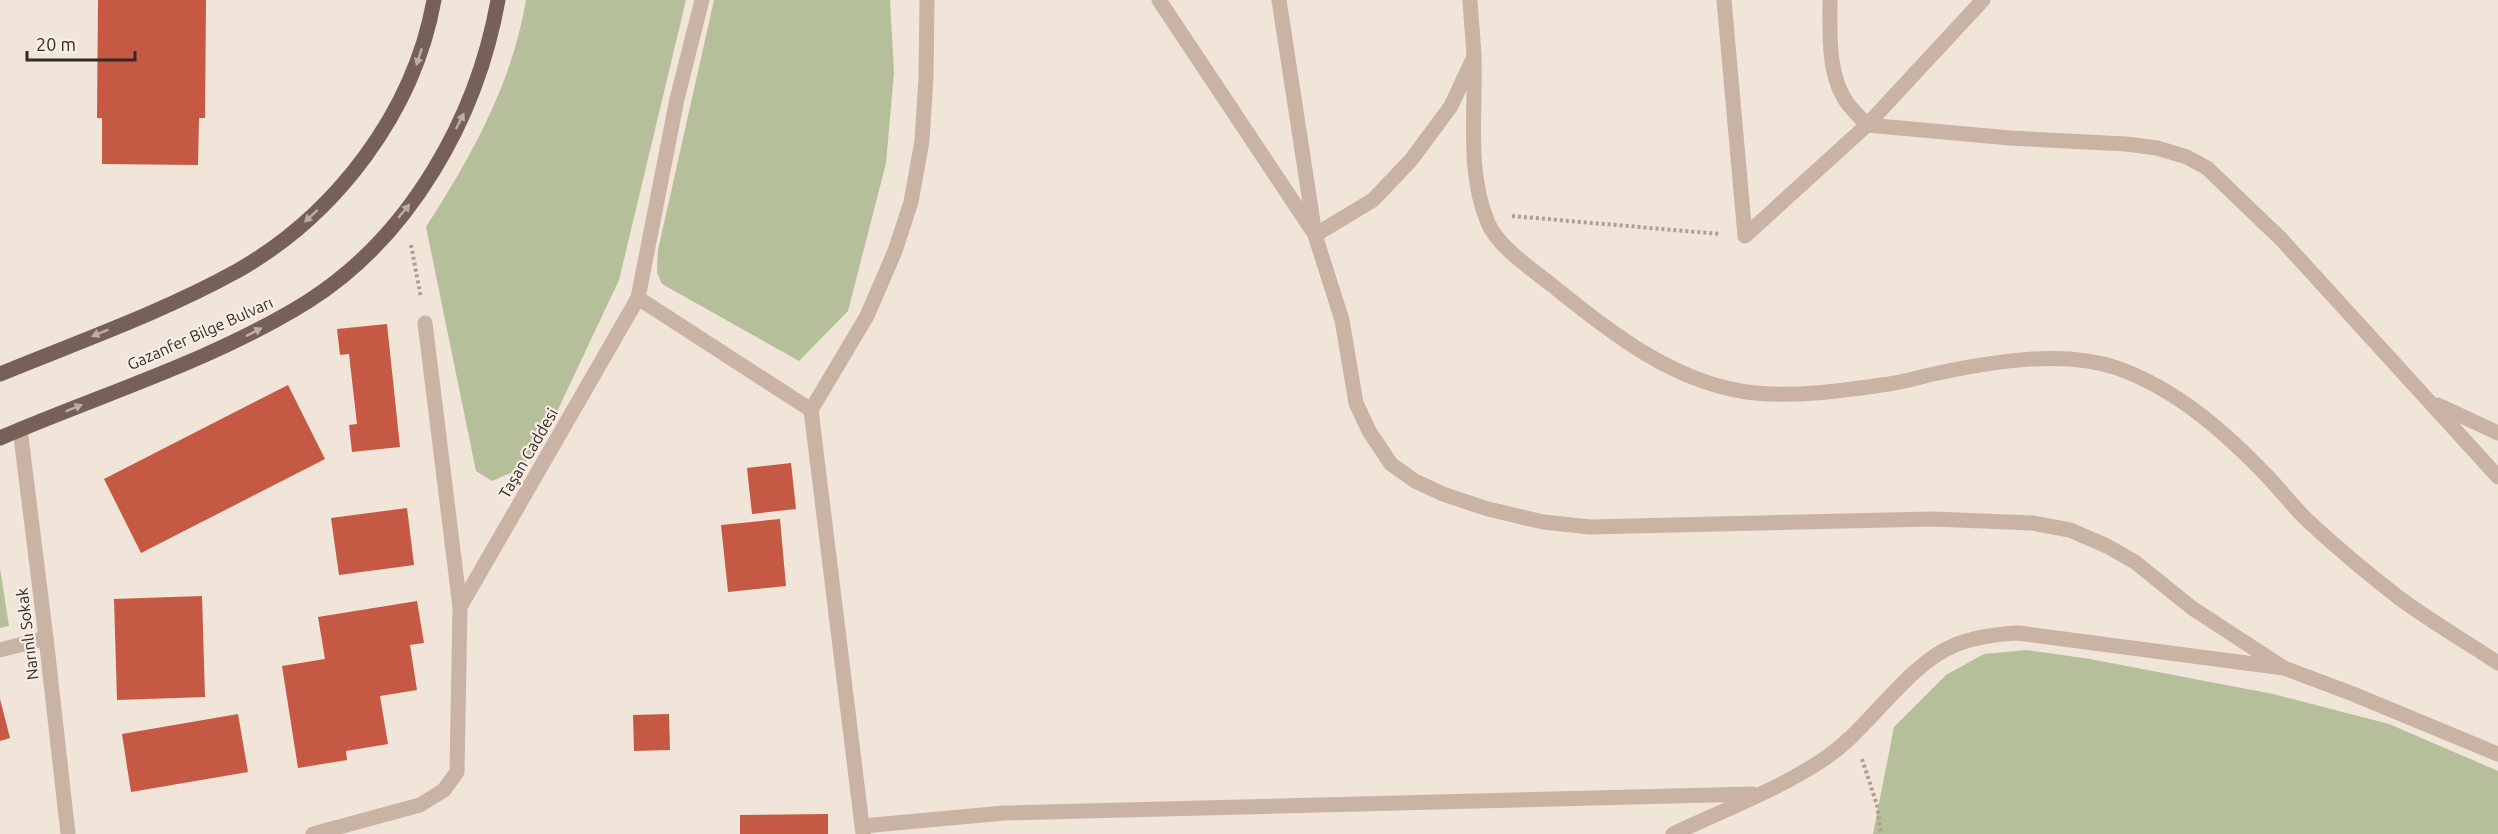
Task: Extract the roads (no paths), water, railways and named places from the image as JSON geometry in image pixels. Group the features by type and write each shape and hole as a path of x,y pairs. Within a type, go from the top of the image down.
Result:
{"main road":[{"path":"0,374 154,310 237,271 269,251 300,226 354,171 380,134 418,62 434,0"},
{"name":"Gazanfer Bilge Bulvarı","path":"0,438 253,333 309,300 363,257 410,203 453,136 478,80 489,44 498,0"}],"street":[{"name":"Taşan Caddesi","path":"313,834 420,805 444,790 457,772 460,607 638,298 677,99 702,0"},
{"path":"863,830 811,410 867,316 895,251 911,202 922,141 927,0"},
{"path":"1159,0 1315,235"},
{"path":"1279,0 1315,235 1342,320 1356,403 1369,431 1391,464 1415,481 1443,494 1488,509 1543,522 1590,527 1932,519 2031,523 2070,530 2107,546 2135,562 2192,608 2284,668 2354,694 2498,754"},
{"path":"1470,0 1474,55 1474,163 1485,213 1497,237 1618,337 1665,366 1710,383 1755,393 1816,392 1884,385 2007,361 2073,359 2115,367 2151,383 2189,405 2216,427 2266,475 2305,518 2400,599 2498,663"},
{"path":"1724,0 1745,236 1867,125 1983,0"},
{"path":"1830,0 1830,47 1837,78 1847,103 1867,125 2010,138 2126,144 2157,148 2187,157 2207,168 2249,206 2498,477"},
{"path":"1315,235 1373,200 1411,160 1451,106 1474,55"},
{"path":"638,298 811,410"},
{"path":"425,323 460,607"},
{"path":"2432,403 2498,433"},
{"name":"Narınlı Sokak","path":"20,429 68,834"},
{"path":"1672,834 1760,794 1821,761 1855,736 1925,663 1955,645 1991,635 2018,633 2284,668"},
{"path":"0,650 46,638"},
{"path":"863,830 1004,813 1760,794"},
{"path":"863,830 881,834"}]}
